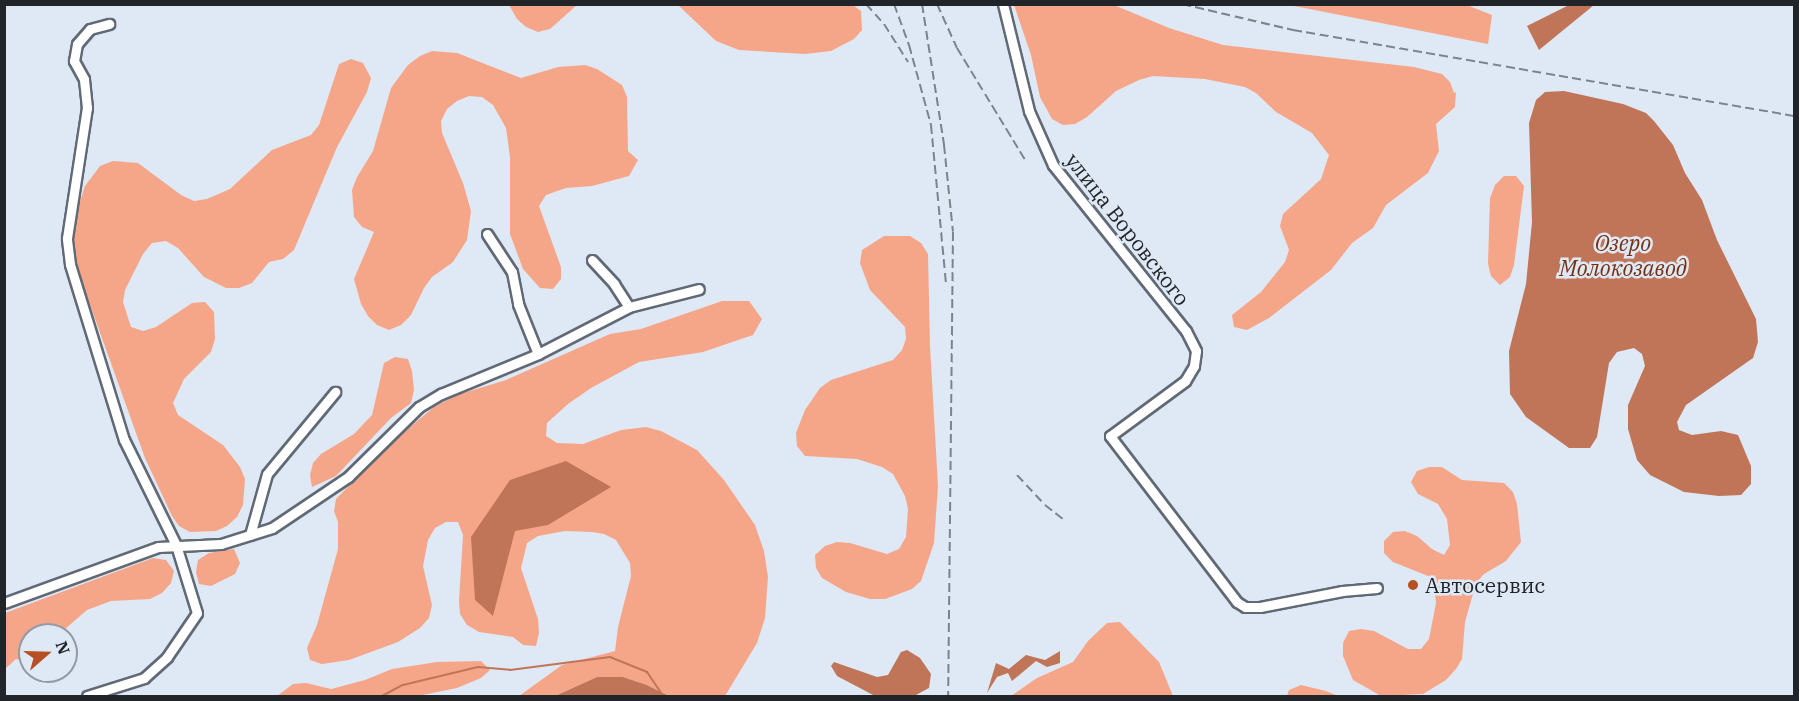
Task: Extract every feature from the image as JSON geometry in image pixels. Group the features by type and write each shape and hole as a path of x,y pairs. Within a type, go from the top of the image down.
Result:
{"street":[{"name":"улица Воровского","path":"1003,4 1029,111 1053,165 1186,331 1196,351 1194,366 1185,381 1110,436 1237,602 1245,607 1260,607 1342,591 1377,588"},
{"path":"87,696 144,678 168,657 197,613 176,545 124,440 70,264 67,238 87,108 84,79 74,61 77,44 90,29 109,24"},
{"path":"487,234 512,272 518,304 538,354"},
{"path":"592,260 629,307"},
{"path":"4,603 158,547 220,544 273,528 348,477 419,407 441,393 538,354 629,307 699,289"},
{"path":"250,536 267,474 335,392"}],"shaded area":[{"path":"509,5 577,5 550,29 538,32 526,27 517,19"},
{"path":"678,5 853,5 861,11 862,30 854,39 831,51 805,54 739,50 716,41"},
{"path":"1014,5 1114,5 1169,28 1223,45 1414,67 1442,74 1450,82 1454,93 1456,92 1455,107 1436,124 1439,151 1428,173 1386,205 1373,228 1352,243 1331,270 1269,318 1247,330 1234,327 1232,315 1261,292 1285,262 1289,250 1280,226 1283,214 1321,179 1329,155 1312,133 1276,112 1256,93 1245,87 1205,79 1153,76 1139,80 1116,91 1087,117 1075,124 1063,125 1052,119 1040,97 1031,55"},
{"path":"1289,5 1467,5 1492,15 1488,44"},
{"path":"432,51 457,53 521,78 558,67 585,65 597,69 622,85 627,97 628,151 638,160 629,176 592,186 566,188 546,195 539,206 561,267 561,279 553,289 540,288 523,269 510,234 510,157 506,128 493,105 482,97 469,96 457,101 447,109 441,121 442,133 463,183 471,211 467,240 453,262 432,277 411,315 401,325 389,330 377,325 368,316 361,304 354,279 374,232 362,227 354,217 352,190 373,151 391,88 408,65"},
{"path":"351,59 363,63 371,78 367,92 337,147 294,250 283,259 269,262 252,283 239,288 226,288 204,277 178,248 166,241 152,243 143,254 125,290 123,302 131,327 143,331 156,327 192,303 205,302 214,312 215,339 211,352 184,379 173,403 178,415 223,445 240,467 245,479 243,505 237,517 227,526 216,531 190,532 179,526 172,516 145,458 75,263 73,223 85,186 100,166 113,161 138,163 181,195 194,201 207,199 230,189 272,150 311,135 319,125 339,64"},
{"path":"1504,176 1516,176 1524,186 1514,265 1510,277 1500,285 1491,276 1488,264 1490,198 1495,185"},
{"path":"884,236 910,236 921,243 928,254 930,346 938,486 934,543 921,581 912,589 885,599 870,599 846,592 822,578 816,568 815,555 825,546 837,542 850,543 887,554 899,549 906,537 908,509 905,496 893,474 882,467 857,459 805,456 797,446 796,433 805,410 820,388 831,380 893,360 902,350 906,339 905,327 870,290 860,263 862,250"},
{"path":"722,301 749,301 762,319 753,335 703,352 639,362 591,388 568,404 547,423 546,436 557,443 583,444 621,430 646,427 661,431 697,450 724,480 755,525 764,551 768,577 765,618 757,643 725,696 669,696 623,677 597,677 555,696 519,696 562,665 615,651 618,627 631,576 630,563 616,540 604,534 592,532 565,531 538,536 527,543 521,568 538,619 539,633 536,646 523,645 513,637 479,632 467,625 460,614 459,601 463,535 458,522 446,522 435,528 428,540 423,566 432,605 429,618 420,628 398,642 349,660 322,664 310,660 307,648 317,625 338,549 338,522 334,511 336,499 391,443 434,407 457,395 506,380 610,334 641,329"},
{"path":"395,357 408,359 414,390 411,403 391,418 336,476 312,487 310,475 313,463 321,454 354,434 372,415 384,363"},
{"path":"1429,467 1442,467 1462,480 1504,483 1513,492 1517,504 1521,542 1506,561 1484,574 1476,583 1465,622 1462,659 1446,680 1423,694 1381,696 1353,680 1343,656 1343,643 1349,631 1361,629 1374,631 1408,649 1421,649 1429,639 1436,603 1433,578 1393,562 1384,553 1384,541 1393,532 1405,531 1417,536 1432,549 1444,555 1450,545 1447,519 1438,504 1418,494 1411,482 1417,471"},
{"path":"234,549 240,563 235,574 211,586 199,584 196,572 198,560 209,553"},
{"path":"153,558 166,560 174,571 171,583 162,593 150,599 111,601 87,610 72,623 18,623 18,660 5,669 5,613"},
{"path":"1120,622 1159,662 1173,696 1011,696 1037,678 1073,662 1088,641 1107,623"},
{"path":"481,661 490,670 481,678 457,688 418,696 277,696 293,684 306,683 331,689 365,680 392,669 437,662"},
{"path":"1301,685 1338,696 1287,696 1289,690"}],"water":[{"path":"1569,5 1594,5 1539,50 1527,26"},
{"name":"Озеро Молокозавод","path":"1564,91 1623,104 1646,113 1654,121 1673,145 1685,173 1702,200 1717,240 1756,319 1758,342 1753,358 1686,405 1677,422 1679,430 1692,435 1721,431 1738,435 1751,466 1751,484 1741,495 1719,496 1684,492 1650,475 1637,460 1628,429 1628,405 1645,366 1642,354 1634,348 1617,352 1609,363 1597,437 1590,448 1569,448 1526,417 1510,394 1509,351 1526,284 1532,222 1529,123 1536,100 1545,92"},
{"path":"566,461 611,487 548,525 515,531 493,616 475,600 471,537 510,480"},
{"path":"907,650 920,658 931,674 929,688 914,696 875,696 837,676 831,666 834,662 877,677 888,675 901,652"},
{"path":"1060,651 1060,663 1047,667 1036,661 1012,681 1008,673 997,677 987,693 996,663 1009,669 1026,655 1045,660"},
{"path":"597,677 623,677 669,696 555,696"}],"waterway":[{"path":"382,696 403,685 478,667 510,670 610,657 647,672 663,696"}],"railway":[{"path":"866,4 884,24 908,62"},
{"path":"894,4 909,45 931,125 946,284"},
{"path":"922,4 944,145 953,232 948,696"},
{"path":"937,4 957,48 1027,163"},
{"path":"1182,4 1293,30 1794,116"},
{"path":"1017,475 1045,505 1064,520"}],"place":[{"name":"Автосервис","path":"1413,585"}]}
